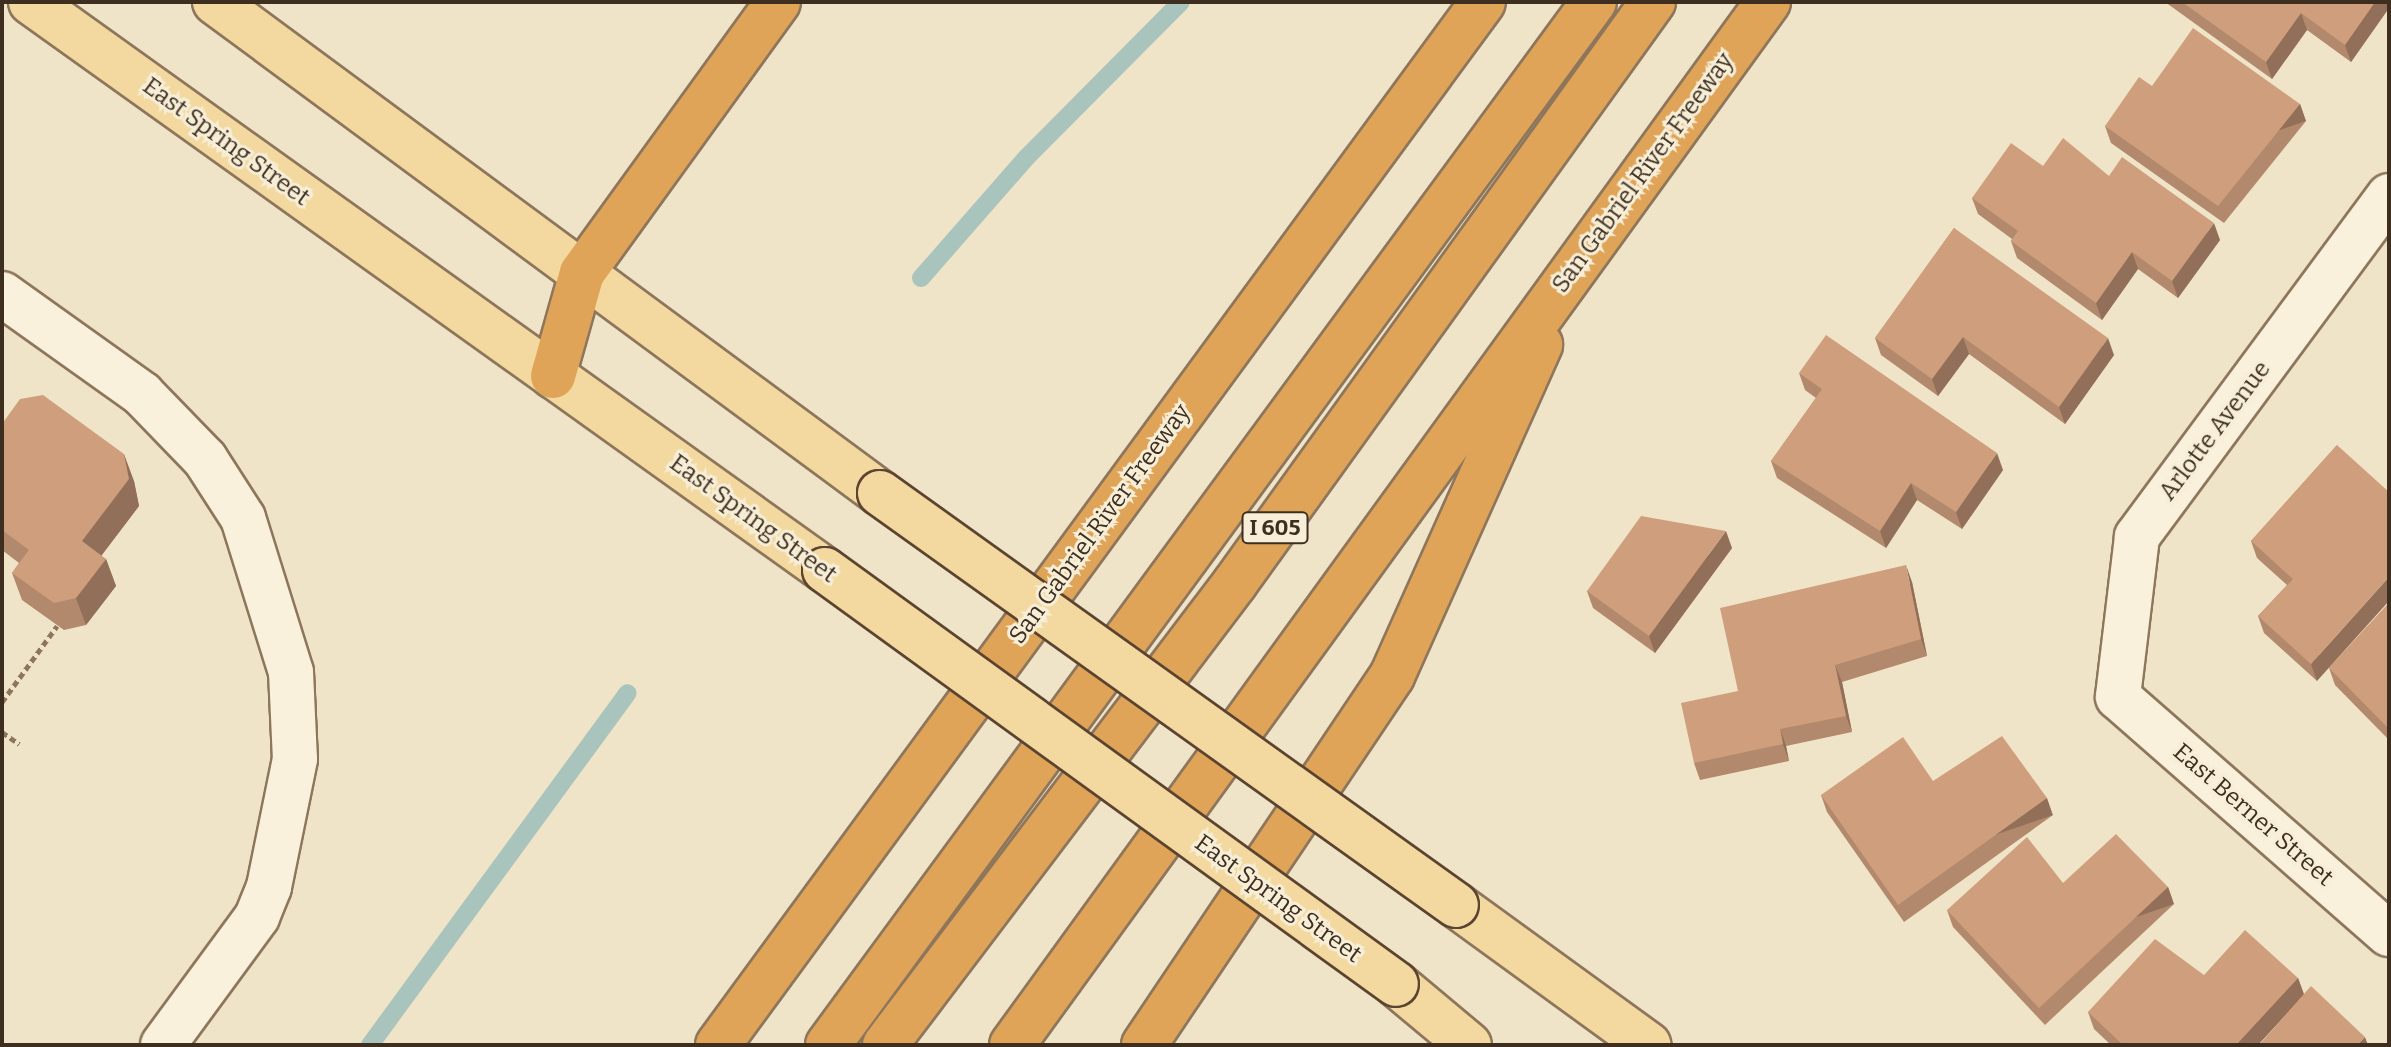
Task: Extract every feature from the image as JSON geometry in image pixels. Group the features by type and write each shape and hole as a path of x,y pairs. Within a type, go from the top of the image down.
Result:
{"highway":[{"path":"553,376 582,273 778,2"},
{"name":"San Gabriel River Freeway","path":"718,1045 1483,2"},
{"name":"I 605","path":"828,1045 1594,2"},
{"name":"I 605","path":"885,1045 1235,583 1653,2"},
{"name":"San Gabriel River Freeway","path":"1012,1045 1768,2"},
{"path":"1144,1045 1392,676 1577,263"}],"main road":[{"name":"East Spring Street","path":"31,2 825,570 1396,984 1469,1045"},
{"path":"215,2 880,493 1649,1045"}],"street":[{"name":"Arlotte Avenue","path":"2118,697 2137,537 2389,196"},
{"path":"2,294 142,394 205,459 243,518 291,672 295,759 269,887 257,917 163,1045"},
{"name":"East Berner Street","path":"2118,697 2389,934"}],"path":[{"path":"2,702 57,626"},
{"path":"2,732 19,744"}],"building":[{"path":"2182,2 2375,2 2345,45 2301,13 2266,62"},
{"path":"2193,28 2300,104 2218,206 2105,126 2139,77 2152,86"},
{"path":"2063,138 2109,176 2122,157 2214,223 2172,281 2132,252 2096,303 2011,241 2018,231 1972,198 2011,143 2043,166"},
{"path":"1954,228 2108,338 2059,407 1963,337 1932,379 1875,338"},
{"path":"1826,335 1997,453 1956,512 1911,483 1880,531 1771,461 1822,389 1799,373"},
{"path":"43,395 124,454 129,479 82,541 106,559 76,598 54,603 12,573 29,550 2,530 2,424 20,399"},
{"path":"2337,445 2389,492 2389,577 2311,664 2258,616 2293,579 2251,541"},
{"path":"1641,516 1726,531 1649,636 1587,591"},
{"path":"1906,565 1921,639 1835,665 1846,716 1780,729 1783,744 1694,763 1681,703 1738,691 1720,608"},
{"path":"2389,603 2389,729 2329,668"},
{"path":"2002,736 2047,798 1898,905 1821,795 1903,737 1933,781"},
{"path":"2116,834 2168,887 2039,1008 1947,910 2027,837 2063,883"},
{"path":"2245,930 2298,978 2236,1045 2123,1045 2088,1012 2155,939 2204,975"},
{"path":"2311,986 2365,1037 2357,1045 2259,1045"}],"waterway":[{"path":"921,278 1027,157 1181,2"},
{"path":"370,1045 628,693"}]}
